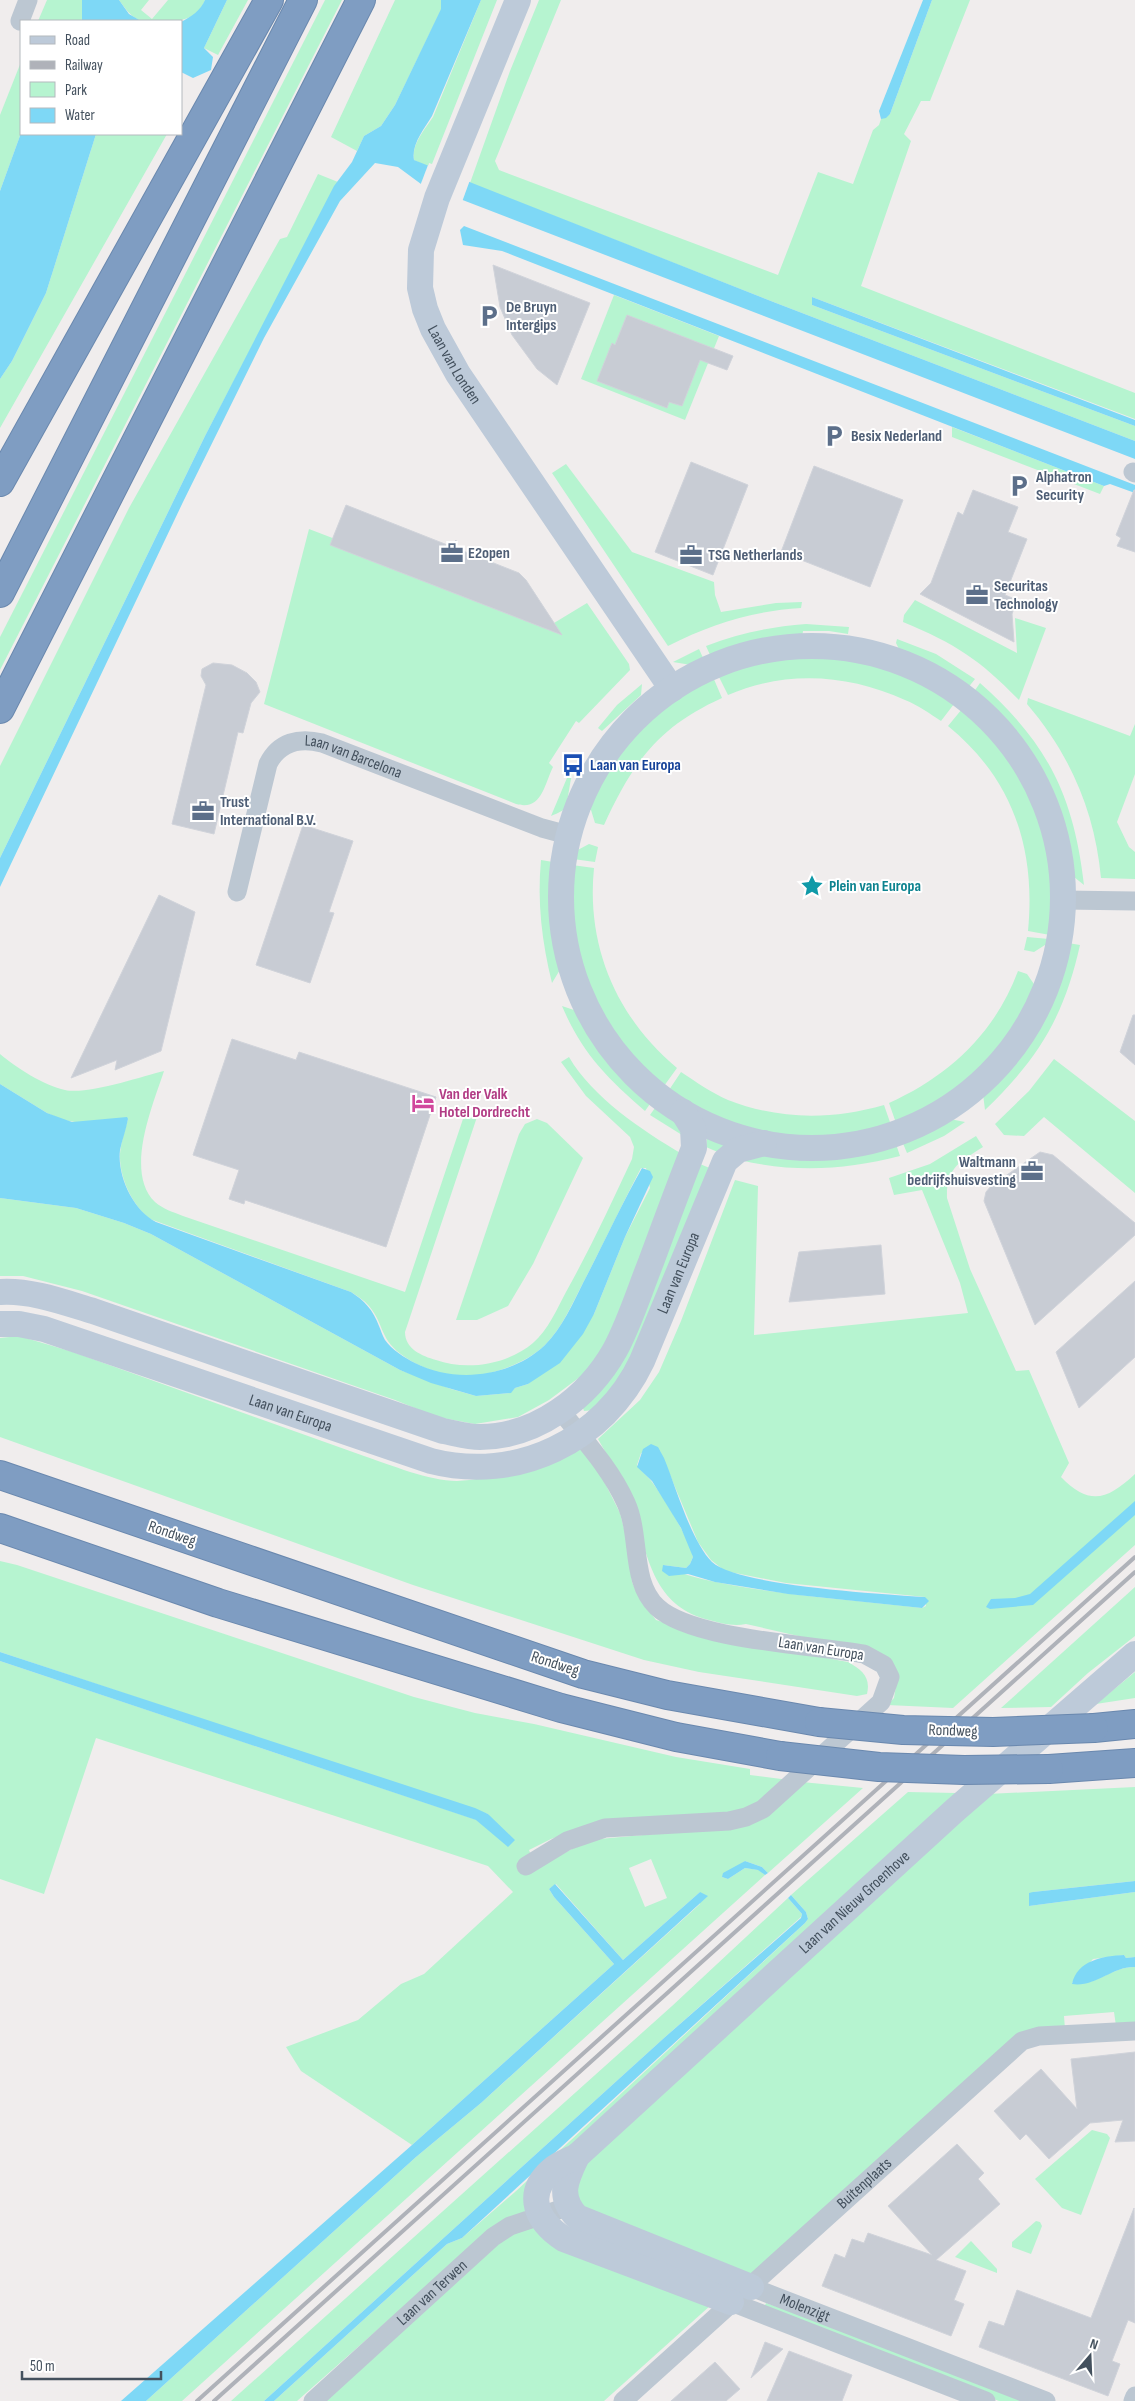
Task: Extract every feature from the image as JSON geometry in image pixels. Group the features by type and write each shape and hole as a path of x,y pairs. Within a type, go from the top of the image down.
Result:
{"highway":[{"path":"0,482 269,0"},
{"path":"0,593 303,0"},
{"path":"0,709 361,0"},
{"name":"Rondweg","path":"0,1475 583,1674 667,1696 819,1722 903,1730 993,1732 1094,1728 1135,1724"},
{"path":"0,1528 218,1603 561,1708 676,1737 780,1756 880,1767 964,1770 1049,1769 1135,1763"},
{"path":"0,1542 49,1544"}],"street":[{"path":"21,20 28,0"},
{"name":"Laan van Londen","path":"518,0 437,198 421,250 420,288 433,329 458,374 672,689"},
{"name":"Laan van Europa","path":"800,647 832,647 866,652 907,665 929,675 965,698 989,720 1019,755 1043,800 1057,843 1063,900 1057,955 1038,1006 1013,1048 978,1085 935,1116 893,1134 834,1146 787,1146 764,1143 729,1133 683,1112 647,1085 622,1061 592,1017 579,988 566,950 562,918 563,871 568,835 582,798 606,754 635,719 672,689 692,677 729,660 764,651 800,647"},
{"name":"Laan van Barcelona","path":"237,892 268,764 276,751 291,742 299,740 322,743 542,828 568,835"},
{"path":"1063,900 1135,901"},
{"name":"Laan van Europa","path":"0,1292 22,1293 64,1302 421,1424 464,1436 499,1435 516,1431 560,1410 584,1391 614,1352 629,1319 694,1148 693,1128 683,1112"},
{"name":"Laan van Europa","path":"0,1324 18,1324 44,1329 408,1454 450,1466 477,1468 509,1465 539,1456 580,1435 612,1407 636,1375 725,1161 738,1150 764,1143"},
{"name":"Laan van Europa","path":"526,1866 567,1841 605,1828 728,1821 746,1817 764,1809 881,1702 889,1682 889,1672 884,1665 864,1654 717,1632 685,1623 664,1613 650,1599 641,1578 635,1534 626,1504 609,1473 560,1410"},
{"name":"Laan van Nieuw Groenhove","path":"540,2216 535,2202 540,2185 554,2168 577,2156 954,1811 1135,1654"},
{"name":"Buitenplaats","path":"623,2401 1022,2041 1039,2036 1135,2031"},
{"name":"Laan van Nieuw Groenhove","path":"567,2207 565,2189 568,2176 577,2156"},
{"name":"Molenzigt","path":"567,2207 577,2217 741,2294 986,2401"},
{"name":"Laan van Terwen","path":"313,2401 504,2229 567,2207"},
{"name":"Molenzigt","path":"540,2216 552,2232 564,2239 741,2294 1046,2401"},
{"path":"1133,2401 1135,2396"}],"green space":[{"path":"47,0 82,0 82,20 38,20"},
{"path":"119,0 149,0 141,10 152,19 168,0 205,0 197,13 186,19 179,20 139,20"},
{"path":"227,0 248,0 218,55 204,48"},
{"path":"325,0 342,0 0,670 0,637"},
{"path":"395,0 441,0 442,8 395,105 381,126 364,136 357,151 331,137"},
{"path":"481,0 497,0 432,164 429,163 428,167 414,160 415,149 419,137 433,117"},
{"path":"539,0 561,0 495,161 499,170 778,275 818,172 853,184 873,130 879,125 881,119 890,114 932,0 970,0 930,101 921,101 904,134 911,141 861,286 1135,393 1135,419 812,297 812,305 1135,426 1135,441 470,183 510,71"},
{"path":"20,65 20,135 0,191 0,115"},
{"path":"96,135 166,135 0,428 0,379 12,361 46,293"},
{"path":"318,174 338,182 205,436 0,858 0,766 129,508 280,239 287,237"},
{"path":"614,295 719,336 685,420 581,379"},
{"path":"952,427 1104,486 1100,494 952,437"},
{"path":"566,464 632,552 714,582 715,595 721,612 776,603 802,602 801,608 766,612 732,620 700,631 668,646 552,473"},
{"path":"309,529 554,623 587,603 629,664 630,670 579,723 576,721 549,763 553,767 537,800 531,804 516,804 264,704"},
{"path":"915,600 1017,653 1015,618 1046,628 1019,700 992,674 966,654 938,638 903,622 904,615"},
{"path":"806,624 849,627 848,634 829,631 803,631 802,638 756,643 711,657 706,646 755,631"},
{"path":"897,639 936,654 975,679 967,689 934,666 901,653 896,643"},
{"path":"699,649 704,660 691,665 673,662"},
{"path":"823,656 858,662 892,671 924,684 954,704 941,721 915,704 883,691 839,680 817,678 772,682 728,695 718,675 748,663 787,657"},
{"path":"713,677 722,698 700,709 664,734 637,765 604,825 595,823 591,810 587,809 609,768 623,749 655,716 692,689"},
{"path":"980,683 1004,705 1024,728 1054,774 1065,798 1073,825 1084,885 1074,877 1069,865 1061,823 1050,793 1020,741 993,710 973,693"},
{"path":"642,684 641,695 602,731 598,728 617,705"},
{"path":"1028,698 1130,736 1135,724 1135,774 1117,822 1129,847 1135,852 1135,879 1101,878 1093,830 1078,785 1056,743 1027,704"},
{"path":"962,709 989,734 1009,758 1023,780 1044,830 1050,856 1053,883 1050,935 1028,931 1030,901 1028,872 1023,844 1015,818 1004,793 989,769 948,726"},
{"path":"572,766 574,768 566,806 562,811 551,816"},
{"path":"589,844 598,847 595,862 573,859 574,852"},
{"path":"541,860 553,862 553,915 561,968 552,983 541,922"},
{"path":"572,865 594,868 595,926 601,953 610,979 622,1004 656,1048 677,1068 664,1086 640,1066 619,1043 602,1016 588,988 578,958 572,927 570,896"},
{"path":"1027,937 1049,939 1048,946 1045,945 1034,952 1024,950"},
{"path":"1068,943 1080,945 1066,994 1057,1015 1034,1054 1020,1073 985,1110 983,1094 1028,1042 1048,1009"},
{"path":"1018,971 1027,974 1036,987 1024,1011 996,1051 962,1085 920,1112 896,1123 889,1103 931,1080 967,1050 997,1014"},
{"path":"562,1006 577,1011 610,1060 629,1081 652,1101 645,1111 607,1076 597,1064 578,1038"},
{"path":"0,1054 14,1065 49,1085 65,1090 75,1091 100,1088 164,1071 148,1119 141,1156 142,1174 146,1189 155,1202 183,1216 405,1292 467,1107 479,1111 405,1332 408,1343 415,1351 425,1356 460,1365 486,1364 499,1361 523,1350 538,1338 552,1319 632,1159 634,1147 630,1137 586,1096 561,1062 569,1057 591,1086 620,1112 651,1135 682,1154 615,1334 592,1368 549,1400 518,1417 475,1424 437,1417 395,1400 82,1291 23,1276 0,1276 0,1198 76,1208 124,1223 151,1234 400,1370 476,1396 510,1393 515,1388 528,1384 594,1314 625,1237 650,1188 646,1168 641,1168 566,1316 557,1331 545,1345 526,1359 501,1370 474,1376 450,1376 421,1366 397,1351 386,1338 369,1306 351,1292 150,1219 132,1198 124,1181 120,1163 123,1136 128,1119 81,1123 63,1120 47,1113 0,1084"},
{"path":"1054,1059 1135,1121 1135,1193 1044,1117 1024,1136 1004,1135 995,1124 1029,1091"},
{"path":"681,1072 710,1091 747,1107 806,1116 845,1113 884,1105 891,1125 863,1133 834,1138 804,1138 775,1135 747,1129 719,1119 693,1106 669,1090"},
{"path":"657,1105 673,1117 682,1135 650,1115"},
{"path":"537,1119 547,1123 583,1158 533,1264 508,1306 477,1320 456,1320 519,1134 525,1124"},
{"path":"950,1119 965,1122 944,1136 907,1153 902,1141"},
{"path":"704,1128 735,1139 720,1153 706,1147 707,1138"},
{"path":"976,1136 983,1147 956,1166 949,1179 947,1198 970,1269 1016,1371 1029,1370 1069,1463 1061,1477 1071,1487 1081,1493 1099,1496 1116,1489 1135,1474 1135,1545 953,1708 887,1705 894,1698 897,1679 864,1651 746,1624 732,1625 709,1620 688,1612 672,1600 660,1586 652,1569 627,1493 598,1439 640,1400 659,1372 681,1321 735,1180 758,1186 754,1335 968,1313 960,1283 922,1190 894,1195 889,1178 930,1164","holes":["660,1451 698,1542 711,1560 725,1571 786,1583 925,1597 926,1606 922,1608 765,1590 702,1579 663,1565 686,1568 693,1557 687,1540 669,1508 652,1482 637,1465 641,1453"]},
{"path":"896,1144 900,1156 840,1167 780,1167 740,1160 758,1154 795,1157 847,1155"},
{"path":"700,1164 712,1169 634,1361 594,1410 584,1411 581,1402"},
{"path":"19,1336 73,1352 386,1464 434,1478 457,1481 472,1480 519,1469 580,1449 584,1451 602,1477 620,1513 629,1548 632,1582 641,1601 656,1620 712,1637 848,1662 864,1675 868,1683 867,1694 857,1696 699,1672 644,1660 413,1585 0,1437 0,1338"},
{"path":"0,1561 17,1565 414,1697 475,1713 534,1724 676,1757 750,1769 750,1775 789,1780 745,1812 595,1824 551,1839 529,1850 536,1868 574,1848 599,1839 721,1828 802,1782 863,1788 768,1873 762,1867 745,1861 722,1877 728,1879 745,1868 759,1870 765,1875 182,2401 146,2401 416,2157 481,2103 700,1904 700,1892 623,1960 556,1884 549,1889 614,1964 412,2145 301,2071 286,2047 358,2020 401,1984 424,1974 513,1892 488,1866 96,1738 44,1894 0,1879 0,1661 477,1820 508,1846 488,1814 0,1652","holes":["651,1859 667,1898 645,1907 629,1868"]},
{"path":"1135,1587 1135,1636 1088,1673 1051,1707 1001,1708"},
{"path":"1135,1672 1135,1698 1096,1704"},
{"path":"1135,1787 1135,1881 1033,1892 1029,1906 1135,1892 1135,1957 1126,1958 1124,1955 1093,1959 1072,1983 1080,1984 1119,1970 1135,1967 1135,2024 1116,2026 1114,2012 1064,2016 1065,2029 1021,2033 746,2279 592,2217 573,2197 578,2170 987,1794"},
{"path":"908,1792 956,1793 523,2213 427,2286 297,2401 274,2401 447,2244 462,2238 515,2192 805,1923 808,1919 806,1912 791,1895"},
{"path":"788,1898 802,1914 801,1917 664,2038 264,2401 231,2401 672,2006"},
{"path":"1092,2130 1107,2134 1110,2138 1081,2215 1062,2208 1035,2179"},
{"path":"1036,2221 1040,2222 1042,2226 1031,2254 1012,2247 1012,2242"},
{"path":"527,2228 536,2228 711,2305 604,2401 326,2401 506,2237"},
{"path":"971,2241 997,2269 997,2273 955,2257"},
{"path":"766,2303 1038,2401 999,2401 763,2310"}],"water":[{"path":"82,0 119,0 129,14 139,20 82,20"},
{"path":"205,0 227,0 204,48 213,57 211,70 193,78 182,72 182,21 201,7"},
{"path":"441,0 481,0 432,116 416,143 414,160 776,303 1135,441 1135,459 421,184 398,167 375,163 340,201 264,338 183,502 0,887 0,858 205,436 334,186 352,162 364,136 381,126 395,105 441,9"},
{"path":"923,0 932,0 890,114 886,118 881,119 879,111"},
{"path":"20,135 96,135 46,293 12,361 0,379 0,191"},
{"path":"464,226 1135,485 1135,493 1110,484 1104,486 502,251 463,245 460,230"},
{"path":"812,297 1135,420 1135,426 812,305"},
{"path":"0,1084 47,1113 72,1122 127,1117 120,1150 121,1171 128,1191 148,1217 156,1222 351,1292 364,1302 371,1311 385,1340 394,1350 415,1363 431,1370 448,1374 483,1374 500,1370 531,1356 545,1345 567,1315 642,1168 650,1171 653,1177 625,1237 594,1314 583,1334 560,1363 528,1384 515,1388 511,1393 476,1396 431,1383 400,1370 151,1234 124,1223 76,1208 0,1198"},
{"path":"651,1444 658,1447 664,1458 697,1541 712,1562 727,1570 780,1583 846,1591 925,1597 929,1601 922,1608 788,1594 715,1582 688,1574 669,1576 662,1571 663,1565 686,1568 693,1557 681,1528 652,1481 637,1467 643,1449"},
{"path":"1135,1501 1135,1515 1033,1605 990,1609 986,1607 991,1599 1015,1598 1030,1594"},
{"path":"0,1652 475,1808 488,1814 515,1840 508,1847 476,1820 0,1661"},
{"path":"745,1861 762,1867 768,1873 765,1875 758,1870 745,1868 728,1879 722,1877 723,1873"},
{"path":"1135,1881 1135,1892 1029,1906 1029,1893 1033,1892"},
{"path":"555,1884 623,1960 700,1892 708,1896 481,2103 416,2157 146,2401 121,2401 614,1964 554,1897 549,1889"},
{"path":"791,1895 806,1912 808,1919 805,1923 462,2238 447,2244 274,2401 264,2401 664,2038 801,1918 802,1914 788,1898"},
{"path":"1124,1955 1126,1958 1135,1957 1135,1967 1119,1970 1088,1983 1072,1984 1079,1969 1092,1961"}],"pier":[{"path":"428,165 470,180 462,202 420,186"}],"building":[{"path":"493,265 590,303 557,385 537,369 512,335 500,307"},
{"path":"627,315 733,356 727,370 700,360 682,406 669,402 667,408 597,381 612,343 615,345"},
{"path":"691,462 748,485 713,575 655,552"},
{"path":"814,466 903,500 870,587 781,552"},
{"path":"973,490 1018,507 1008,532 1027,539 1005,595 1017,600 1012,614 1014,642 920,594 931,583 958,512 963,515"},
{"path":"1134,490 1135,552 1117,546 1121,538 1116,535"},
{"path":"346,505 450,546 456,540 458,549 519,573 526,580 562,635 330,545"},
{"path":"213,663 232,665 247,673 256,682 260,692 251,703 243,733 238,732 214,834 172,824 206,685 201,676 202,669"},
{"path":"303,825 353,841 329,912 334,913 310,983 256,965"},
{"path":"159,895 195,912 161,1051 115,1070 117,1060 71,1078"},
{"path":"1133,1015 1135,1015 1135,1065 1120,1052"},
{"path":"232,1039 296,1060 299,1052 436,1097 386,1247 245,1200 244,1204 229,1199 239,1170 193,1155"},
{"path":"1040,1152 1053,1155 1135,1223 1135,1235 1035,1325 984,1201 986,1192 991,1186"},
{"path":"881,1245 885,1294 789,1302 799,1252"},
{"path":"1135,1281 1135,1357 1079,1408 1056,1352"},
{"path":"1135,2052 1135,2141 1115,2142 1123,2120 1090,2123 1049,2159 1026,2134 1020,2140 994,2111 1041,2069 1077,2109 1071,2059"},
{"path":"957,2144 984,2173 978,2179 1000,2204 936,2260 966,2271 954,2300 964,2304 951,2336 822,2286 835,2254 845,2258 852,2239 864,2243 868,2233 932,2255 888,2206"},
{"path":"1134,2208 1135,2323 1128,2320 1112,2361 1120,2364 1108,2396 979,2347 989,2321 1004,2326 1017,2290 1091,2318"},
{"path":"765,2342 783,2349 751,2378"},
{"path":"789,2351 852,2375 842,2401 767,2401"},
{"path":"715,2362 740,2389 726,2401 671,2401"}],"railway":[{"path":"197,2401 1135,1557"},
{"path":"214,2401 1135,1572"}],"place":[{"name":"De Bruyn Intergips","path":"489,316"},
{"name":"Besix Nederland","path":"834,436"},
{"name":"Alphatron Security","path":"1019,486"},
{"name":"E2open","path":"452,553"},
{"name":"TSG Netherlands","path":"691,555"},
{"name":"Securitas Technology","path":"977,595"},
{"name":"Laan van Europa","path":"573,765"},
{"name":"Trust International B.V.","path":"203,811"},
{"name":"Plein van Europa","path":"812,886"},
{"name":"Van der Valk Hotel Dordrecht","path":"423,1103"},
{"name":"Waltmann bedrijfshuisvesting","path":"1032,1171"}]}
